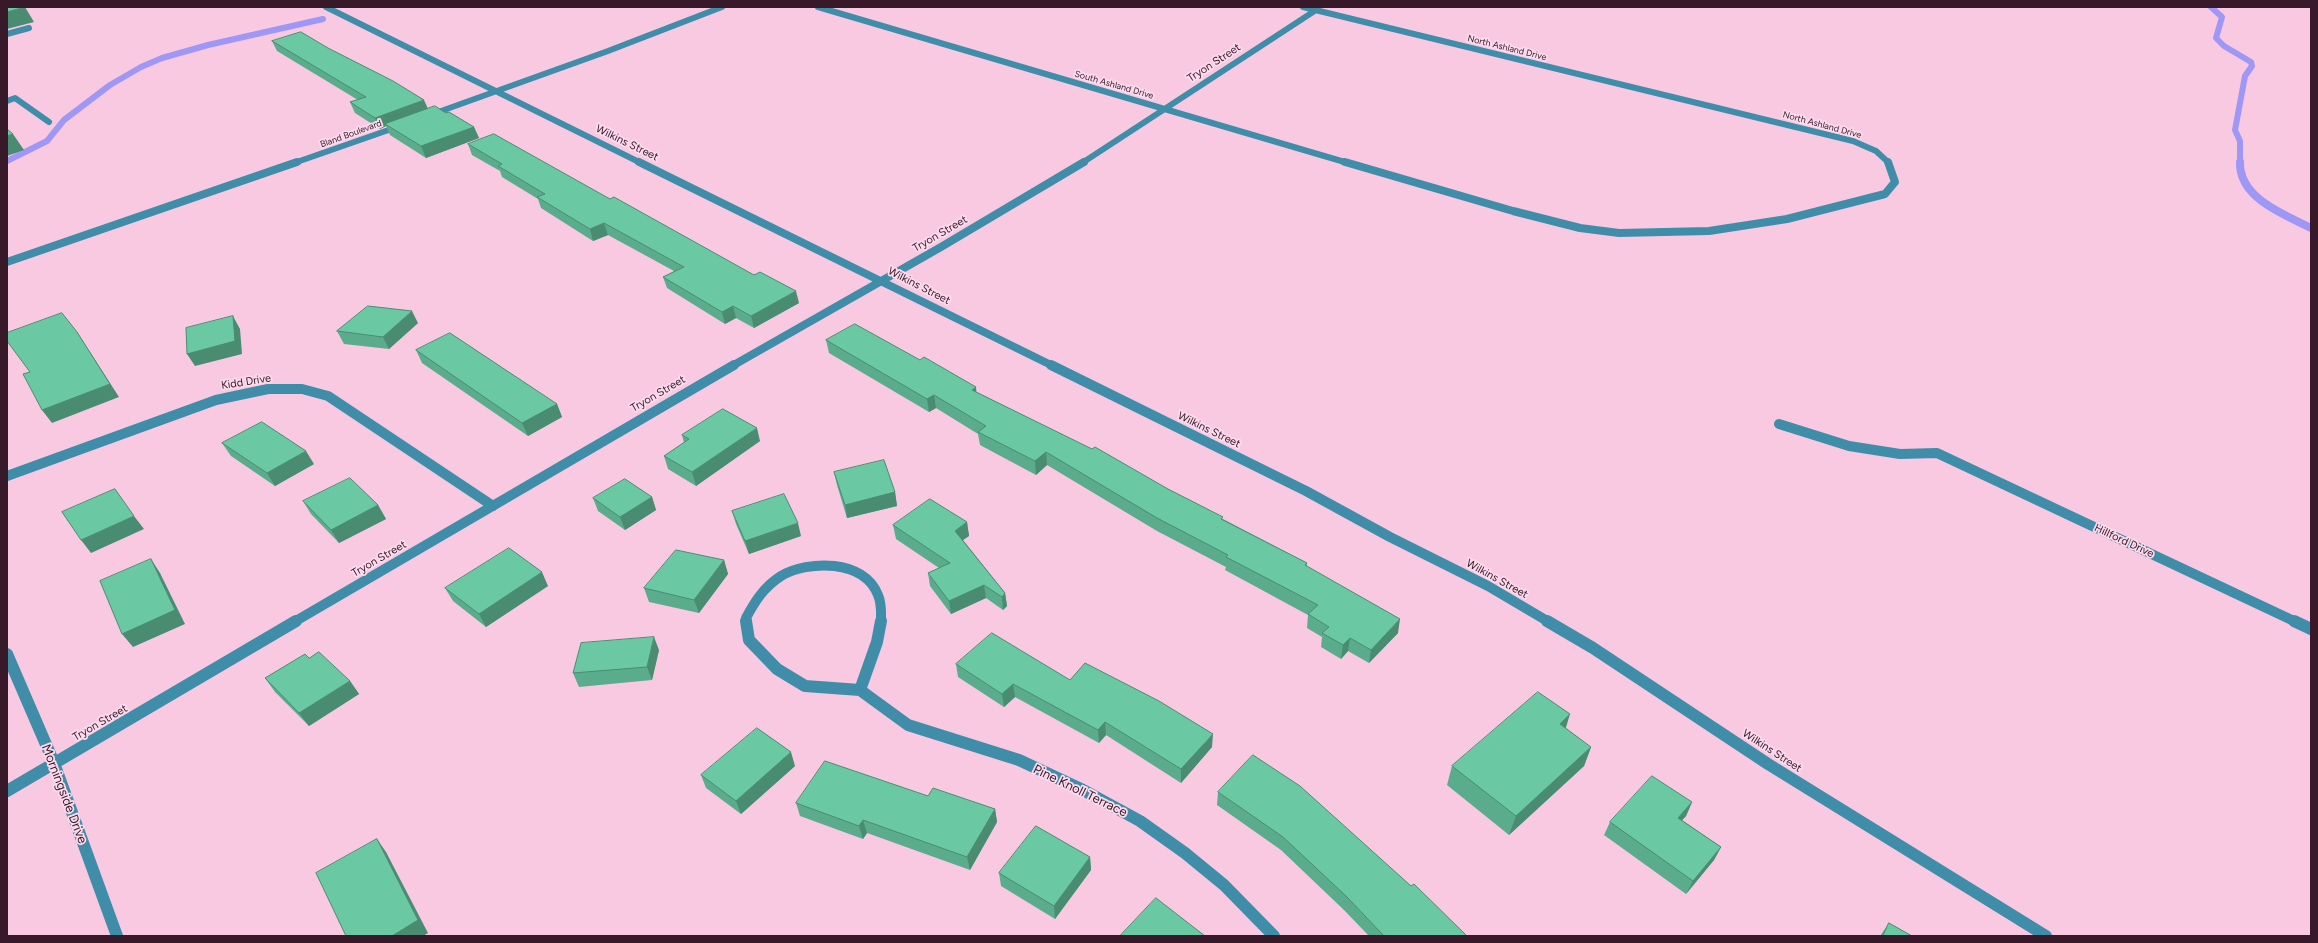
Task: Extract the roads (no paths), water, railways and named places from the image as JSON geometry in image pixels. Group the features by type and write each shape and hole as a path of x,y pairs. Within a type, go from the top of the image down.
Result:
{"street":[{"name":"Wilkins Street","path":"326,7 724,205 883,280 976,329 1306,491 1390,537 1488,586 1593,648 1768,764 2046,936"},
{"path":"420,118 608,51 722,7"},
{"name":"South Ashland Drive","path":"818,7 1405,180"},
{"name":"North Ashland Drive","path":"1303,7 1853,142 1877,152 1890,161 1895,182 1885,194 1787,219 1709,231 1656,234 1619,233 1580,228 1513,211 1405,180"},
{"name":"Tryon Street","path":"7,791 617,432 883,280 1100,152 1167,110 1316,10"},
{"path":"7,34 29,28"},
{"path":"7,93 49,122"},
{"path":"7,101 15,98"},
{"name":"Bland Boulevard","path":"7,262 316,157 405,124"},
{"name":"Kidd Drive","path":"7,476 216,400 268,389 302,389 328,396 347,407 493,506"},
{"name":"Hillford Drive","path":"1779,424 1849,446 1900,454 1937,453 2311,629"},
{"path":"827,565 854,570 874,584 883,603 882,623 874,654 860,690 805,686 777,669 749,640 746,618 758,595 781,576 804,568 827,565"},
{"name":"Morningside Drive","path":"7,654 54,763 117,936"},
{"name":"Pine Knoll Terrace","path":"860,690 908,725 1019,760 1083,790 1140,821 1186,853 1224,885 1274,936"}],"waterway":[{"path":"2211,7 2222,17 2216,38 2224,46 2251,62 2252,66 2245,76 2235,130 2240,141 2240,162"},
{"path":"7,161 47,141 64,120 110,85 141,67 162,58 208,45 323,19"},
{"path":"2240,162 2242,175 2247,186 2255,195 2276,210 2311,228"}]}
